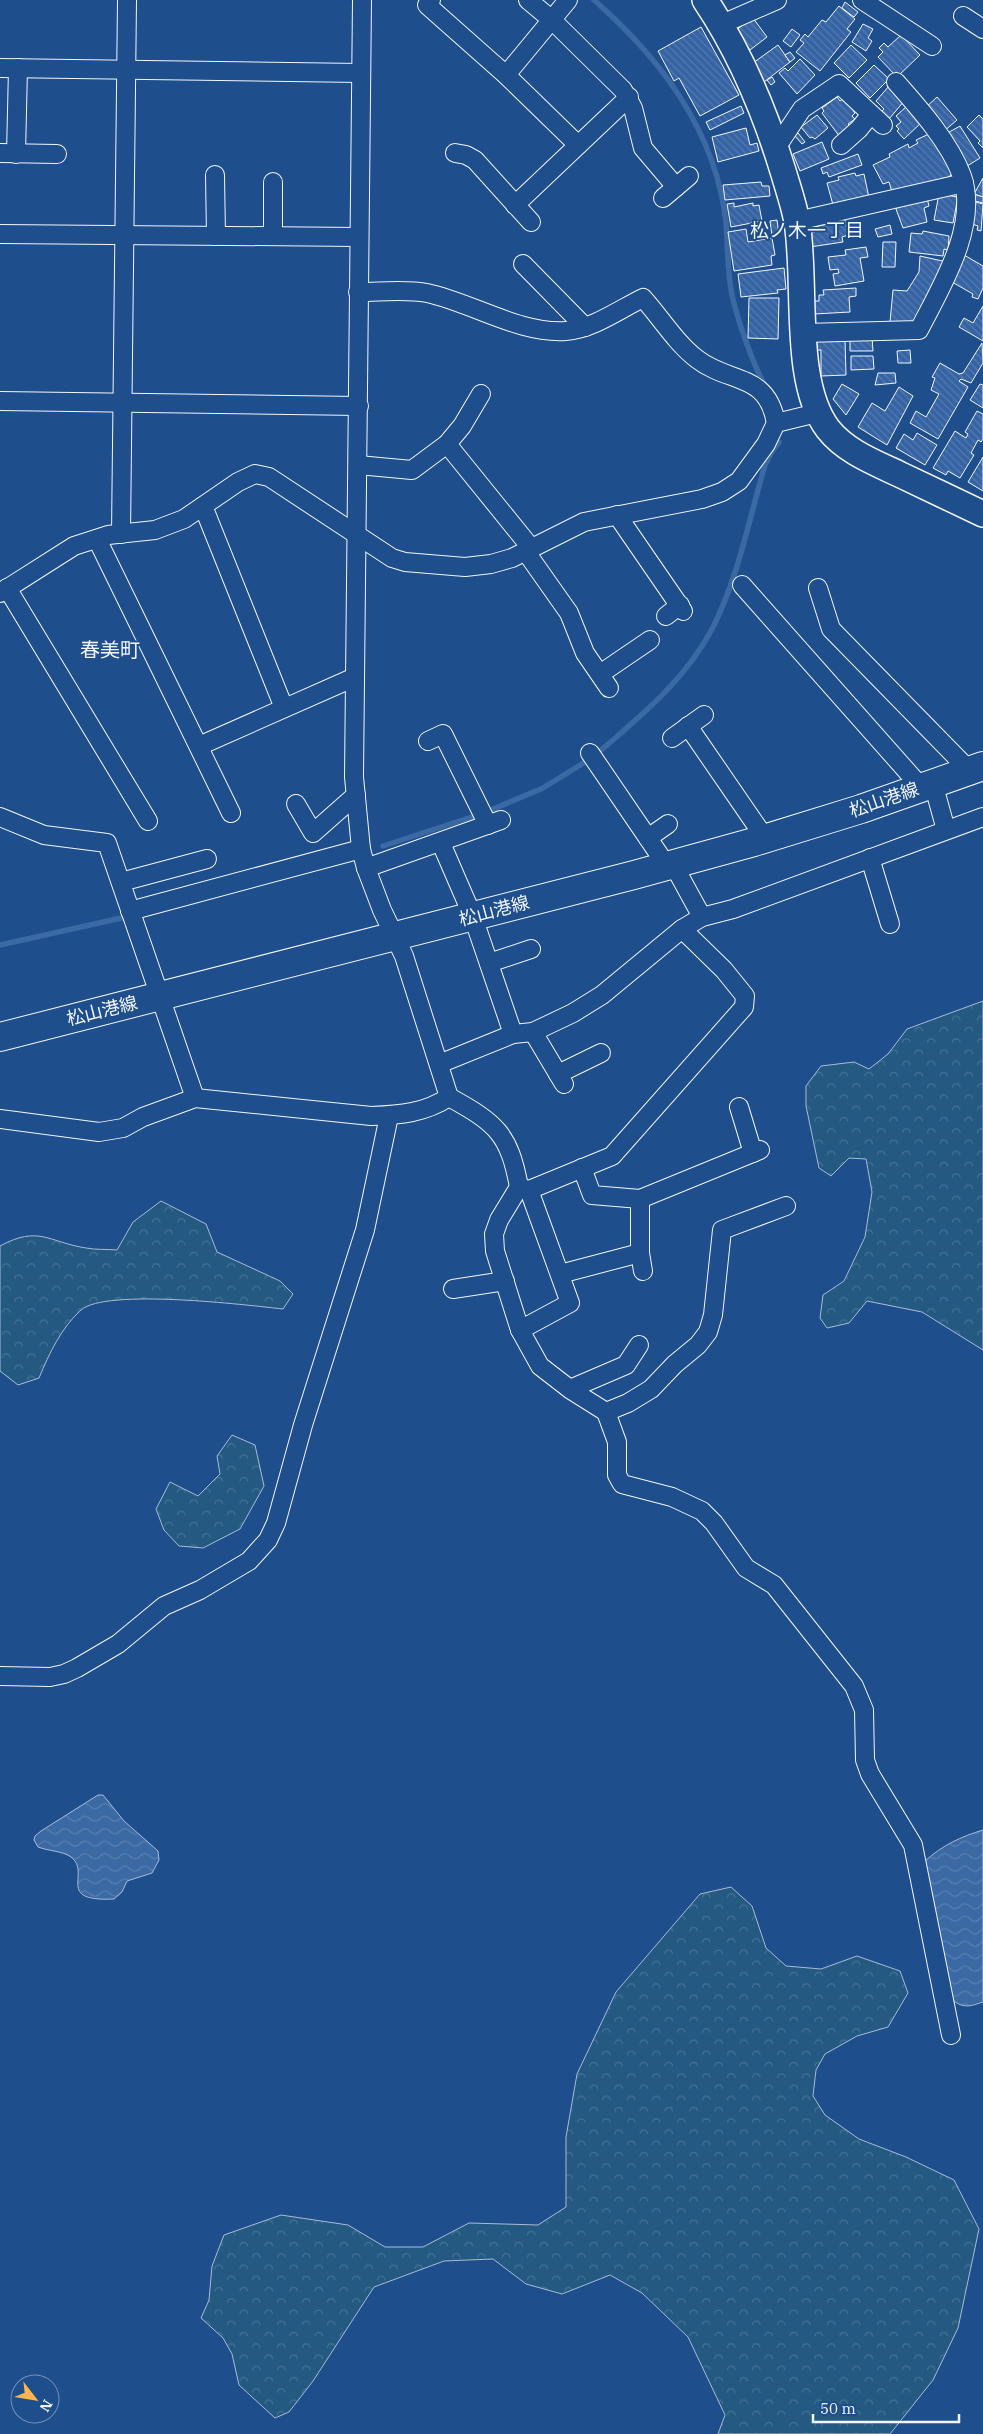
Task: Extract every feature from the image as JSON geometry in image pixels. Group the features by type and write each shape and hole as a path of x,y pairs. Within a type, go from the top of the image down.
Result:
{"main road":[{"path":"705,0 720,25 760,104 776,148 797,221 802,261 806,371 810,393 817,412 829,430 857,454 983,514"},
{"name":"松山港線","path":"0,1037 670,865 765,838 976,768"}],"street":[{"path":"121,534 127,0"},
{"path":"362,0 358,237 359,406 354,776 362,849 366,868 404,956 449,1097 481,1114 497,1128 514,1162 570,1303 520,1330"},
{"path":"431,0 427,5 506,75 578,145"},
{"path":"528,0 552,20 629,97 643,148 676,187"},
{"path":"506,75 568,0"},
{"path":"720,25 777,0"},
{"path":"872,3 932,46"},
{"path":"963,16 982,26"},
{"path":"0,68 361,73"},
{"path":"18,68 8,154 57,154"},
{"path":"804,333 919,330 951,269 965,216 966,197 964,184 961,174 940,136 896,82"},
{"path":"776,148 802,109 839,84 877,120 859,129 841,144"},
{"path":"516,205 629,97"},
{"path":"455,153 466,155 475,160 531,222"},
{"path":"215,175 216,236"},
{"path":"273,182 274,236"},
{"path":"797,221 964,184"},
{"path":"0,234 358,237"},
{"path":"523,264 585,327"},
{"path":"148,821 4,590 74,546 121,534 155,530 184,518 238,482 255,474 269,477 357,537 392,558 405,562 474,566 498,562 529,550 584,522 702,499 722,492 739,481 766,444 776,423 773,407 755,386 698,360 685,348 643,298 585,327 566,331 525,328 498,316 426,293 358,292"},
{"path":"358,465 412,470 447,444 462,426 481,394"},
{"path":"0,401 359,406"},
{"path":"776,423 817,412"},
{"path":"447,444 529,550 570,613 585,653 604,681 650,640"},
{"path":"203,506 284,708"},
{"path":"617,515 676,611"},
{"path":"97,539 231,812"},
{"path":"742,585 927,785 946,830"},
{"path":"818,588 831,628 976,768"},
{"path":"199,746 355,677"},
{"path":"672,738 704,715"},
{"path":"688,726 765,838"},
{"path":"366,868 495,823 443,734 428,741"},
{"path":"590,753 648,838 670,865 702,917"},
{"path":"296,804 313,833 356,795"},
{"path":"0,817 44,835 107,843 195,1098"},
{"path":"439,1064 512,1034 533,1032 572,1013 602,995 682,929 702,917 733,909 983,817"},
{"path":"648,838 668,824"},
{"path":"441,843 473,916 512,1034"},
{"path":"130,911 362,849"},
{"path":"870,858 890,924"},
{"path":"121,882 207,859"},
{"path":"682,929 724,970 745,996 744,1007 612,1156 524,1189 499,1220 494,1234 495,1251 520,1330 540,1366 570,1389 606,1412 617,1442 617,1475 622,1484 672,1496 702,1512 714,1523 746,1568 774,1585 854,1686 864,1710 865,1760 870,1774 913,1845 951,2035"},
{"path":"488,963 531,949"},
{"path":"533,1032 561,1078 601,1053"},
{"path":"0,1119 99,1132 123,1128 143,1117 195,1098 372,1116 389,1116 421,1111 436,1106 449,1097"},
{"path":"582,1168 592,1194 640,1199 757,1151 739,1107"},
{"path":"0,1676 50,1677 78,1668 118,1644 164,1606 200,1590 249,1561 268,1540 276,1523 303,1425 365,1230 389,1116"},
{"path":"640,1199 640,1252 643,1271"},
{"path":"606,1412 628,1403 651,1389 675,1364 688,1356 708,1332 713,1316 722,1230 786,1206"},
{"path":"560,1274 640,1252"},
{"path":"453,1289 505,1281"},
{"path":"570,1389 626,1365 639,1345"}],"green space":[{"path":"983,1001 983,1350 922,1312 867,1301 849,1323 827,1328 820,1318 823,1295 844,1281 865,1237 872,1192 866,1159 849,1158 831,1176 819,1168 806,1106 806,1086 821,1066 854,1062 869,1069 888,1054 907,1029"},
{"path":"161,1201 206,1224 217,1252 280,1281 293,1294 283,1309 178,1300 118,1300 95,1303 81,1310 67,1325 51,1351 39,1378 18,1385 0,1371 0,1246 13,1240 34,1236 86,1248 117,1250 133,1222"},
{"path":"232,1435 255,1445 264,1486 240,1529 203,1548 179,1546 164,1530 156,1509 170,1482 198,1496 220,1474 217,1456"},
{"path":"731,1887 752,1906 766,1948 786,1966 821,1969 857,1956 900,1971 908,1993 888,2027 857,2036 825,2054 816,2070 813,2096 825,2115 859,2139 906,2157 954,2180 979,2229 958,2328 933,2380 890,2434 718,2434 725,2415 688,2337 642,2293 610,2275 562,2294 526,2284 493,2259 444,2261 374,2287 313,2381 289,2412 275,2418 239,2385 232,2354 223,2338 201,2318 209,2300 212,2266 224,2235 281,2215 348,2225 385,2247 423,2247 469,2223 538,2225 566,2207 566,2137 577,2074 616,1992 700,1894"}],"water":[{"path":"98,1795 103,1795 124,1821 158,1851 159,1860 152,1873 127,1881 122,1892 114,1899 96,1899 85,1896 80,1891 78,1871 71,1857 64,1853 38,1847 34,1840 35,1836 41,1831"},
{"path":"983,1830 983,2002 964,2006 953,2000 925,1861 938,1850 952,1842"}],"building":[{"path":"845,2 858,12 854,17 842,8"},
{"path":"839,6 855,19 847,29 851,32 820,71 796,52 804,43 800,40 805,34 808,37 822,20 826,22"},
{"path":"753,18 767,37 750,50 736,30"},
{"path":"863,24 873,29 868,38 872,41 866,51 852,42"},
{"path":"701,27 739,95 700,116 679,78 674,81 658,51"},
{"path":"792,29 800,35 791,47 783,41"},
{"path":"901,35 920,55 897,77 878,57 883,52 879,48 884,43 888,47"},
{"path":"778,45 790,62 764,82 753,63"},
{"path":"851,45 867,60 849,78 834,63"},
{"path":"790,52 795,58 790,62 785,55"},
{"path":"800,59 815,75 797,94 779,73 785,68 788,71"},
{"path":"874,65 889,79 870,98 856,83"},
{"path":"772,77 775,82 771,85 767,80"},
{"path":"889,86 905,100 889,119 881,112 884,109 876,101"},
{"path":"837,97 840,101 844,98 855,113 852,116 855,119 848,124 852,128 840,137 822,113 824,111 822,108"},
{"path":"937,97 957,120 943,132 924,109"},
{"path":"741,106 744,113 710,130 706,122"},
{"path":"907,106 922,122 904,139 897,131 899,129 896,126 901,122 896,116"},
{"path":"817,115 828,128 815,139 810,138 801,127"},
{"path":"979,115 983,119 983,148 978,143 980,141 967,127"},
{"path":"960,126 980,158 964,168 944,135"},
{"path":"746,128 750,145 757,143 759,151 718,162 712,137"},
{"path":"798,133 805,142 802,144 795,136"},
{"path":"931,133 956,172 939,183 894,198 889,182 883,184 873,165 890,157 889,154 908,144 909,148 918,143 916,140"},
{"path":"822,142 829,159 800,171 793,154"},
{"path":"858,154 862,165 829,177 827,172 823,174 821,168"},
{"path":"855,173 856,176 864,174 869,198 833,205 827,183 839,180 838,177"},
{"path":"983,178 983,197 974,194"},
{"path":"761,182 762,186 769,186 770,196 725,200 723,185"},
{"path":"939,194 958,197 953,223 934,220"},
{"path":"973,194 983,197 983,203 971,200"},
{"path":"927,198 929,206 924,208 927,222 903,228 896,209 898,205"},
{"path":"975,202 983,204 981,231 977,230 978,226 969,223"},
{"path":"734,203 734,207 753,203 753,206 759,205 762,221 731,227 727,204"},
{"path":"777,220 779,235 772,236 770,221"},
{"path":"845,220 848,235 842,237 843,242 810,247 808,233 815,232 814,227"},
{"path":"890,225 892,234 878,237 875,229"},
{"path":"746,229 748,242 772,238 775,255 771,256 772,265 734,271 728,232"},
{"path":"923,231 949,236 948,250 944,249 943,256 909,252 911,233 922,234"},
{"path":"883,242 896,242 895,267 882,267"},
{"path":"866,247 868,257 860,258 864,281 835,286 833,274 839,273 838,269 830,270 828,257 846,255 845,250"},
{"path":"964,255 983,266 983,288 978,299 972,297 973,294 952,282"},
{"path":"920,256 947,262 919,327 890,322 893,290 907,291 919,272"},
{"path":"784,268 786,289 777,290 778,293 741,297 738,274"},
{"path":"856,288 856,296 849,297 850,312 814,314 814,301 819,301 819,295 824,295 823,290"},
{"path":"749,298 779,298 778,339 748,338"},
{"path":"983,306 983,341 959,327 964,318 973,323"},
{"path":"872,337 873,351 850,351 850,338"},
{"path":"845,340 846,375 821,376 821,350 816,350 816,341"},
{"path":"982,343 983,363 971,383 961,379 959,381 968,387 938,439 910,423 916,411 926,417 939,394 931,390 935,378 932,377 940,363 959,374 963,373"},
{"path":"910,350 911,363 898,363 897,351"},
{"path":"851,356 873,356 874,369 851,370"},
{"path":"878,373 895,373 896,383 875,385"},
{"path":"842,384 859,394 846,415 833,399"},
{"path":"980,384 983,385 983,408 970,400"},
{"path":"899,387 913,396 887,445 858,427 872,403 885,411"},
{"path":"977,411 983,414 983,439 981,442 978,440 971,453 974,455 960,478 948,471 946,475 933,468 955,431 966,438 968,434 965,432"},
{"path":"917,433 937,445 925,465 896,448 904,434 913,440"},
{"path":"983,457 983,491 968,482"}],"waterway":[{"path":"594,0 663,72 698,128 711,158 720,189 726,223 732,295 751,355 766,388"},
{"path":"599,752 662,696 689,664 712,629 736,569 765,465 779,442"},
{"path":"491,810 543,788 585,762"},
{"path":"383,846 475,816"},
{"path":"0,945 130,916"}],"district":[{"name":"松ノ木一丁目","path":"807,230"},
{"name":"春美町","path":"110,650"}]}
